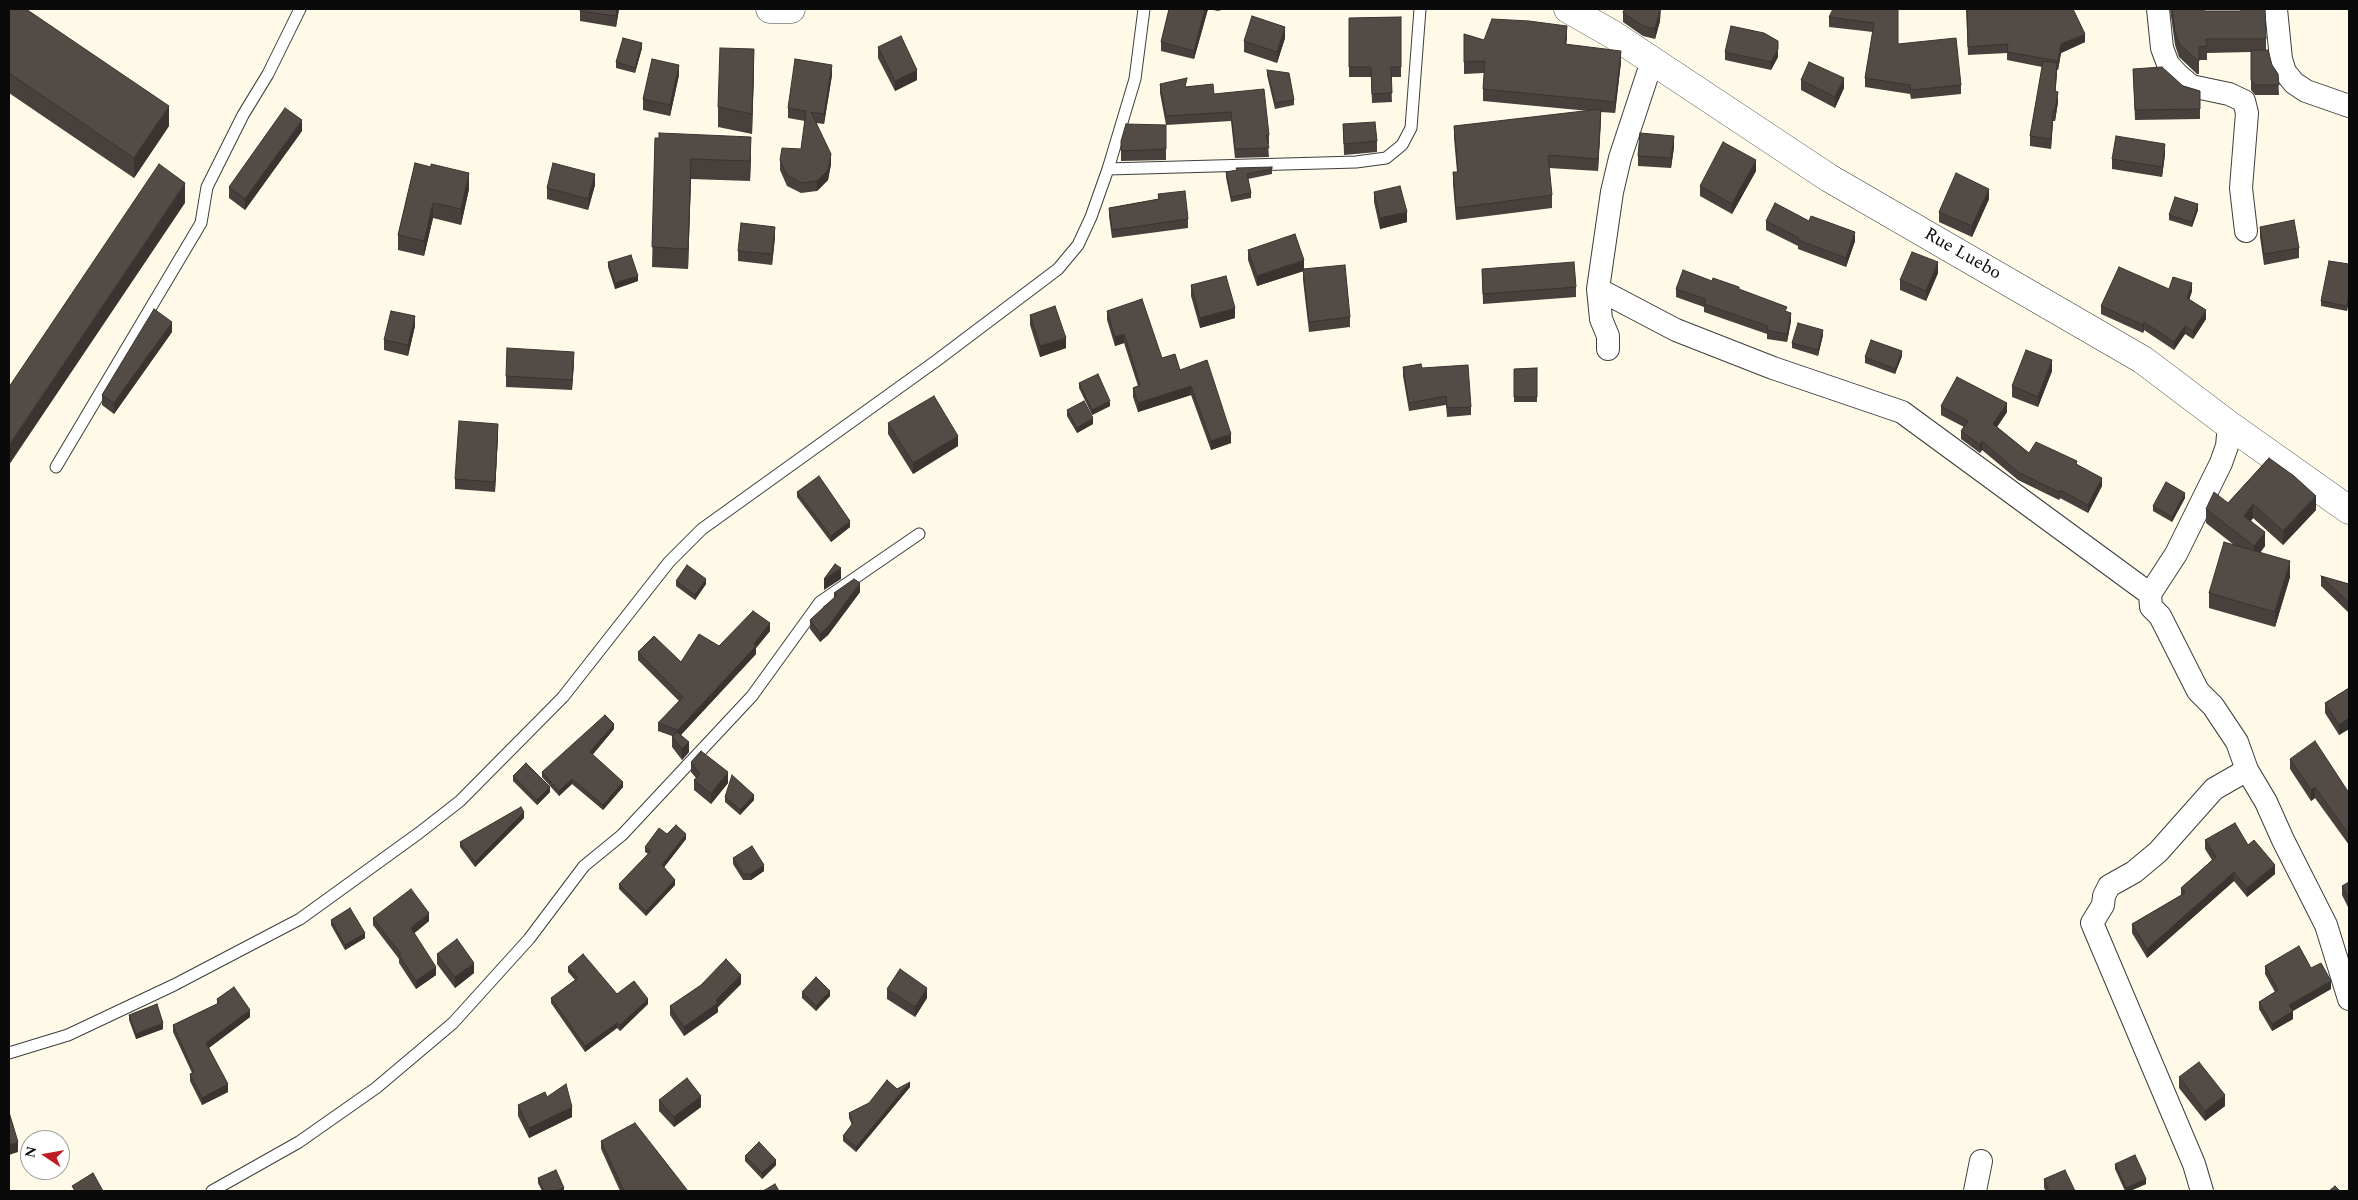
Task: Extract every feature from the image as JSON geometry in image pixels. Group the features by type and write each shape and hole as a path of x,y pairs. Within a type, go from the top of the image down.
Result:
{"street":[{"path":"770,9 791,9"},
{"name":"Rue Luebo","path":"1571,9 1829,178 2143,360 2349,510"},
{"path":"2158,9 2162,48 2168,64 2191,86 2229,94 2244,102 2247,113 2241,188 2246,231"},
{"path":"2276,9 2281,59 2285,72 2294,84 2306,91 2349,106"},
{"path":"1608,348 1608,336 1601,319 1598,303 1598,289 1612,192 1620,158 1652,62"},
{"path":"1598,289 1676,330 1772,368 1902,412 2150,594"},
{"path":"2230,425 2227,446 2218,468 2202,496 2176,554 2150,594 2151,607 2160,616 2198,691 2212,706 2237,742 2247,770 2266,802 2326,925 2349,999"},
{"path":"2202,1191 2194,1164 2092,923 2103,905 2104,896 2110,886 2134,872 2158,852 2214,789 2247,770"},
{"path":"1975,1191 1981,1161"}],"lane":[{"path":"56,467 200,223 207,187 243,114 268,74 300,9"},
{"path":"9,1053 68,1035 174,985 300,919 460,801 563,697 669,562 702,529 936,361 1058,269 1078,245 1091,217 1108,169 1135,78 1144,9"},
{"path":"1108,169 1356,162 1386,158 1402,145 1411,128 1420,9"},
{"path":"212,1191 299,1142 376,1088 453,1023 529,938 584,866 622,835 752,696 820,602 919,534"}],"building":[{"path":"9,9 26,9 169,106 134,158 9,73"},
{"path":"580,9 617,9 616,16 580,11"},
{"path":"1169,9 1205,9 1194,51 1161,42"},
{"path":"1624,9 1660,9 1655,29 1643,26 1623,13"},
{"path":"1833,9 1898,9 1898,44 1956,38 1961,85 1911,90 1910,85 1865,78 1874,23 1829,17"},
{"path":"1967,9 2073,9 2085,34 2061,44 2058,61 2007,52 2008,44 1968,47"},
{"path":"2172,9 2241,11 2241,9 2265,9 2266,39 2206,39 2207,46 2199,47 2199,61 2179,44"},
{"path":"1252,16 1285,27 1277,52 1244,41"},
{"path":"1401,17 1401,67 1391,67 1392,93 1372,94 1371,67 1349,67 1349,18"},
{"path":"1492,19 1567,26 1565,44 1621,51 1615,102 1483,89 1485,61 1464,62 1464,34 1484,40"},
{"path":"1731,26 1764,33 1778,41 1778,49 1771,62 1725,52"},
{"path":"901,36 917,70 895,81 878,47"},
{"path":"623,38 642,43 635,68 616,62"},
{"path":"720,48 754,49 752,114 718,107"},
{"path":"2251,50 2268,50 2272,65 2278,74 2279,85 2255,85 2251,80"},
{"path":"652,59 679,65 670,105 643,99"},
{"path":"795,59 832,65 824,114 811,112 831,154 828,170 817,181 801,183 787,175 780,160 782,148 801,149 806,111 788,108"},
{"path":"2043,61 2057,63 2055,91 2058,92 2055,110 2053,111 2051,139 2030,136"},
{"path":"1809,62 1844,78 1835,97 1801,80"},
{"path":"2162,67 2183,86 2200,91 2200,109 2135,110 2133,69"},
{"path":"1267,70 1289,73 1294,100 1275,103"},
{"path":"1187,78 1185,87 1213,84 1214,94 1264,89 1269,135 1266,135 1269,148 1235,149 1231,112 1166,116 1160,84"},
{"path":"285,108 302,120 245,199 229,187"},
{"path":"1601,109 1598,159 1548,155 1552,195 1456,208 1453,172 1458,172 1454,126"},
{"path":"1375,122 1377,141 1344,144 1343,124"},
{"path":"1126,124 1166,125 1166,149 1121,151 1121,141"},
{"path":"659,133 751,137 750,161 691,159 688,249 652,247 655,138 659,138"},
{"path":"1640,133 1674,136 1671,158 1638,156"},
{"path":"2116,136 2165,144 2162,167 2112,159"},
{"path":"1723,142 1756,160 1732,204 1700,186"},
{"path":"415,163 431,167 431,164 469,173 461,209 433,203 424,241 398,235"},
{"path":"553,163 595,174 588,199 547,188"},
{"path":"159,164 185,183 9,445 9,387"},
{"path":"1272,167 1272,169 1247,174 1251,193 1231,197 1226,172 1237,170 1236,168"},
{"path":"1956,173 1989,189 1972,226 1939,212"},
{"path":"1400,186 1407,212 1380,218 1374,192"},
{"path":"1185,191 1188,219 1112,230 1109,208 1159,199 1158,194"},
{"path":"2175,197 2198,204 2192,222 2169,215"},
{"path":"1775,203 1809,221 1811,216 1855,232 1846,258 1798,240 1799,238 1766,221"},
{"path":"2294,220 2299,248 2264,254 2260,227"},
{"path":"741,223 775,227 772,254 738,251"},
{"path":"1295,234 1304,260 1257,276 1248,250"},
{"path":"1912,252 1938,262 1926,291 1900,280"},
{"path":"631,255 638,276 615,283 608,262"},
{"path":"2329,261 2349,264 2347,306 2321,301"},
{"path":"1574,262 1576,287 1483,294 1482,269"},
{"path":"1345,265 1350,317 1309,322 1303,269"},
{"path":"2119,267 2169,289 2173,277 2192,283 2187,298 2206,310 2193,331 2185,326 2174,342 2144,322 2143,325 2101,306"},
{"path":"1683,270 1712,281 1713,278 1739,287 1739,289 1787,307 1785,311 1791,313 1787,334 1767,330 1768,326 1704,304 1706,299 1676,289"},
{"path":"1226,276 1235,308 1200,318 1191,285"},
{"path":"1142,299 1162,358 1175,354 1180,370 1207,360 1231,434 1211,441 1191,386 1138,403 1133,388 1140,385 1124,334 1115,337 1107,311"},
{"path":"1055,306 1066,338 1040,346 1030,315"},
{"path":"154,309 172,322 114,403 102,395"},
{"path":"391,311 415,316 408,345 384,340"},
{"path":"1798,323 1823,330 1818,350 1792,343"},
{"path":"1871,340 1902,351 1895,369 1865,357"},
{"path":"507,348 574,352 572,380 506,376"},
{"path":"2026,350 2052,360 2038,397 2012,386"},
{"path":"1421,364 1422,368 1468,365 1471,407 1447,408 1446,396 1409,403 1403,367"},
{"path":"1537,368 1537,397 1514,397 1514,369"},
{"path":"1098,374 1110,401 1092,410 1079,383"},
{"path":"1957,377 2007,403 1993,424 2029,453 2036,442 2077,461 2076,464 2102,478 2088,505 2060,490 2059,492 2018,472 1982,441 1980,445 1961,431 1968,421 1941,406"},
{"path":"934,396 958,436 913,463 888,423"},
{"path":"1084,401 1093,418 1077,428 1067,410"},
{"path":"459,421 498,424 495,482 455,479"},
{"path":"2269,458 2294,476 2316,496 2283,531 2253,504 2244,516 2265,532 2254,546 2206,509 2214,492 2228,503"},
{"path":"819,476 850,521 831,536 797,492"},
{"path":"2166,482 2185,493 2172,517 2153,506"},
{"path":"2224,542 2290,561 2275,612 2209,593"},
{"path":"835,564 841,568 824,579"},
{"path":"687,565 706,579 695,595 676,581"},
{"path":"2321,576 2349,584 2349,603"},
{"path":"854,579 860,583 828,627 820,634 810,620 837,595 834,593"},
{"path":"753,611 770,623 754,644 756,646 678,730 658,723 683,697 638,652 654,636 681,662 699,634 719,646"},
{"path":"2349,688 2349,718 2339,725 2325,703"},
{"path":"605,715 614,724 590,752 623,782 603,805 572,779 559,791 542,772"},
{"path":"677,732 689,742 682,749 672,736"},
{"path":"2315,741 2349,793 2349,835 2315,787 2311,790 2290,759"},
{"path":"701,751 728,772 711,794 694,780 700,774 691,762"},
{"path":"526,763 550,787 537,800 513,776"},
{"path":"732,775 754,795 740,810 725,797"},
{"path":"521,807 524,812 475,862 460,842"},
{"path":"2235,823 2248,845 2254,840 2275,865 2247,888 2234,872 2147,949 2132,924 2185,893 2181,888 2216,857 2205,840"},
{"path":"676,825 686,834 662,865 675,880 646,911 619,884 651,851 645,847 659,828 667,834"},
{"path":"752,846 764,865 751,874 743,874 733,858"},
{"path":"2349,882 2349,899 2342,886"},
{"path":"411,889 429,913 411,928 436,967 416,981 399,955 401,954 373,918"},
{"path":"350,908 365,933 345,945 331,920"},
{"path":"457,939 474,963 455,977 437,954"},
{"path":"2299,946 2311,968 2321,963 2331,981 2289,1005 2293,1011 2272,1024 2259,1002 2278,990 2265,966"},
{"path":"583,954 617,994 634,981 648,999 620,1025 617,1023 585,1046 551,998 578,978 568,967"},
{"path":"726,959 741,975 716,1000 718,1003 684,1027 670,1006 701,985"},
{"path":"900,969 927,988 915,1007 887,989"},
{"path":"816,977 830,991 816,1006 802,992"},
{"path":"234,987 250,1010 206,1043 228,1084 202,1098 190,1074 194,1072 173,1025 219,1003 217,999"},
{"path":"157,1004 163,1023 136,1034 129,1015"},
{"path":"2199,1062 2225,1095 2205,1111 2179,1077"},
{"path":"687,1078 701,1096 674,1117 659,1100"},
{"path":"887,1080 897,1089 910,1082 856,1147 843,1136 853,1123 849,1113 869,1103"},
{"path":"566,1084 572,1107 529,1128 518,1105 545,1092 547,1097"},
{"path":"9,1112 18,1142 9,1145"},
{"path":"635,1123 688,1191 624,1191 601,1141"},
{"path":"759,1142 776,1160 762,1173 745,1156"},
{"path":"2135,1155 2146,1179 2126,1188 2115,1164"},
{"path":"556,1170 564,1188 556,1191 544,1191 538,1178"},
{"path":"2065,1170 2075,1191 2049,1191 2044,1179"},
{"path":"93,1173 103,1191 75,1191 72,1186"},
{"path":"775,1184 779,1191 763,1191"},
{"path":"2335,1186 2340,1191 2329,1191"}]}
